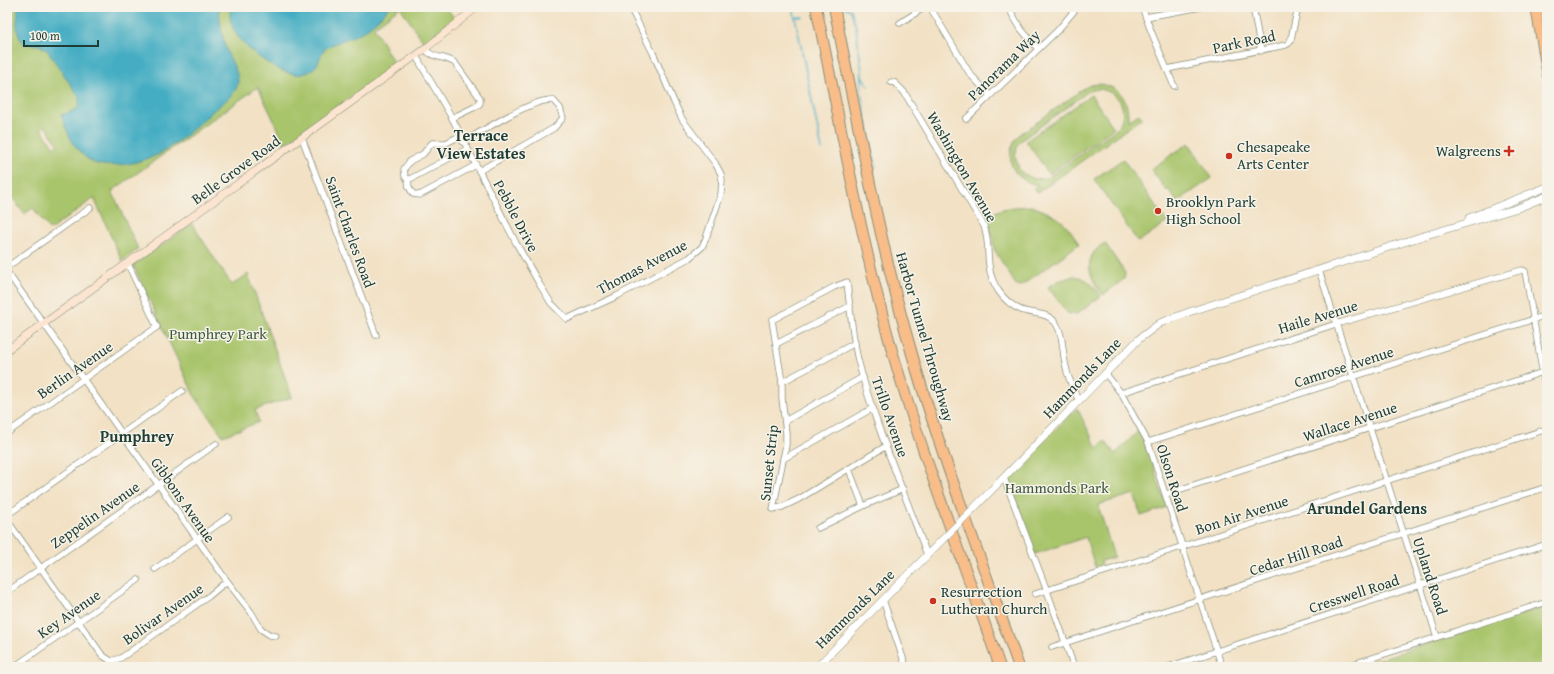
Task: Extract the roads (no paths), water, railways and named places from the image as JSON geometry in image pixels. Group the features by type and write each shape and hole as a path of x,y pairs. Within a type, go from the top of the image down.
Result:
{"highway":[{"path":"816,7 861,220 891,346 916,429 1000,667"},
{"name":"Harbor Tunnel Throughway","path":"834,7 878,217 900,313 934,424 1019,667"},
{"path":"984,566 1024,667"}],"main road":[{"name":"Belle Grove Road","path":"7,350 416,56 477,7"},
{"path":"1535,7 1547,76"},
{"path":"1543,7 1547,28"}],"street":[{"name":"Thomas Avenue","path":"567,319 617,296 696,253 706,238 721,194 722,180 719,168 682,119 657,60 630,7"},
{"path":"900,23 925,7"},
{"path":"930,7 970,74 990,95"},
{"path":"1008,7 1021,29 1038,49"},
{"path":"1142,7 1174,86"},
{"path":"1146,18 1201,7"},
{"path":"1253,7 1261,51"},
{"name":"Park Road","path":"1167,69 1261,51 1289,43 1298,7"},
{"name":"Panorama Way","path":"966,119 1038,49 1074,11"},
{"path":"425,49 430,55 450,59 455,63 480,98 480,103 477,106 452,118"},
{"name":"Pebble Drive","path":"416,56 452,118 463,142 540,284 552,303 567,319"},
{"name":"Washington Avenue","path":"891,82 895,83 904,92 984,226 988,242 988,264 990,274 997,290 1004,298 1020,309 1046,316 1056,323 1061,336 1066,369 1079,401"},
{"path":"460,136 446,143 432,143 425,152 410,161 404,169 410,191 414,194 420,195 477,168 554,128 563,118 560,108 553,100 542,101 517,112 463,142"},
{"name":"Saint Charles Road","path":"302,138 376,335"},
{"path":"408,180 467,149"},
{"name":"Hammonds Lane","path":"1443,230 1547,187"},
{"path":"1518,208 1520,202 1531,196 1532,193"},
{"name":"Hammonds Lane","path":"817,667 1004,478 1105,373 1139,339 1160,323 1189,312 1443,230 1518,208 1547,196"},
{"path":"1488,217 1491,212 1511,204 1514,200"},
{"path":"7,267 90,208"},
{"name":"Berlin Avenue","path":"7,433 157,327 128,264"},
{"name":"Upland Road","path":"1319,270 1352,377 1437,637"},
{"name":"Haile Avenue","path":"1121,393 1336,324 1524,270 1533,320"},
{"name":"Gibbons Avenue","path":"7,272 226,581 251,612 261,629 270,635 276,636"},
{"name":"Trillo Avenue","path":"772,320 834,287 847,282 855,343 863,377 886,446 927,555"},
{"path":"776,344 850,306"},
{"name":"Camrose Avenue","path":"1148,442 1547,316"},
{"name":"Sunset Strip","path":"772,320 782,382 786,444 773,508 782,507 799,500 886,446"},
{"path":"1533,320 1547,397"},
{"path":"782,382 855,343"},
{"name":"Wallace Avenue","path":"1166,494 1543,372"},
{"name":"Olson Road","path":"1105,373 1121,393 1148,442 1222,667"},
{"path":"785,421 863,377"},
{"path":"7,515 182,391"},
{"path":"783,459 873,408"},
{"name":"Bon Air Avenue","path":"1035,594 1547,429"},
{"name":"Zeppelin Avenue","path":"7,592 216,444"},
{"path":"849,469 863,506"},
{"path":"1004,478 1074,667"},
{"name":"Cedar Hill Road","path":"1052,647 1547,487"},
{"path":"818,528 863,506 903,489"},
{"path":"155,569 228,517"},
{"path":"7,520 78,622"},
{"name":"Cresswell Road","path":"1168,667 1547,544"},
{"name":"Key Avenue","path":"14,667 138,580"},
{"name":"Bolivar Avenue","path":"78,622 102,655 111,661 120,658 203,601 226,581"},
{"path":"883,600 906,667"},
{"path":"1344,667 1547,602"}],"water":[{"path":"18,7 219,7 224,41 238,79 237,87 228,98 195,128 159,154 134,163 114,165 96,164 78,150 68,134 61,115 71,112 79,107 79,97 47,50 39,45 24,44 17,31"},
{"path":"231,7 390,7 364,31 327,47 316,66 308,72 300,74 280,70 262,59 247,47 236,34 231,24"}],"waterway":[{"path":"793,7 822,150"},
{"path":"844,7 851,10 856,27 862,72 861,93 876,167"},
{"path":"795,17 803,17"},
{"path":"862,76 868,86"}],"place":[{"name":"Walgreens","path":"1509,151"},
{"name":"Chesapeake Arts Center","path":"1229,156"},
{"name":"Brooklyn Park High School","path":"1158,211"},
{"name":"Resurrection Lutheran Church","path":"933,601"}],"district":[{"name":"Terrace View Estates","path":"481,144"},
{"name":"Pumphrey","path":"137,436"},
{"name":"Arundel Gardens","path":"1367,508"}],"park label":[{"name":"Pumphrey Park","path":"218,334"},
{"name":"Hammonds Park","path":"1057,488"}]}
